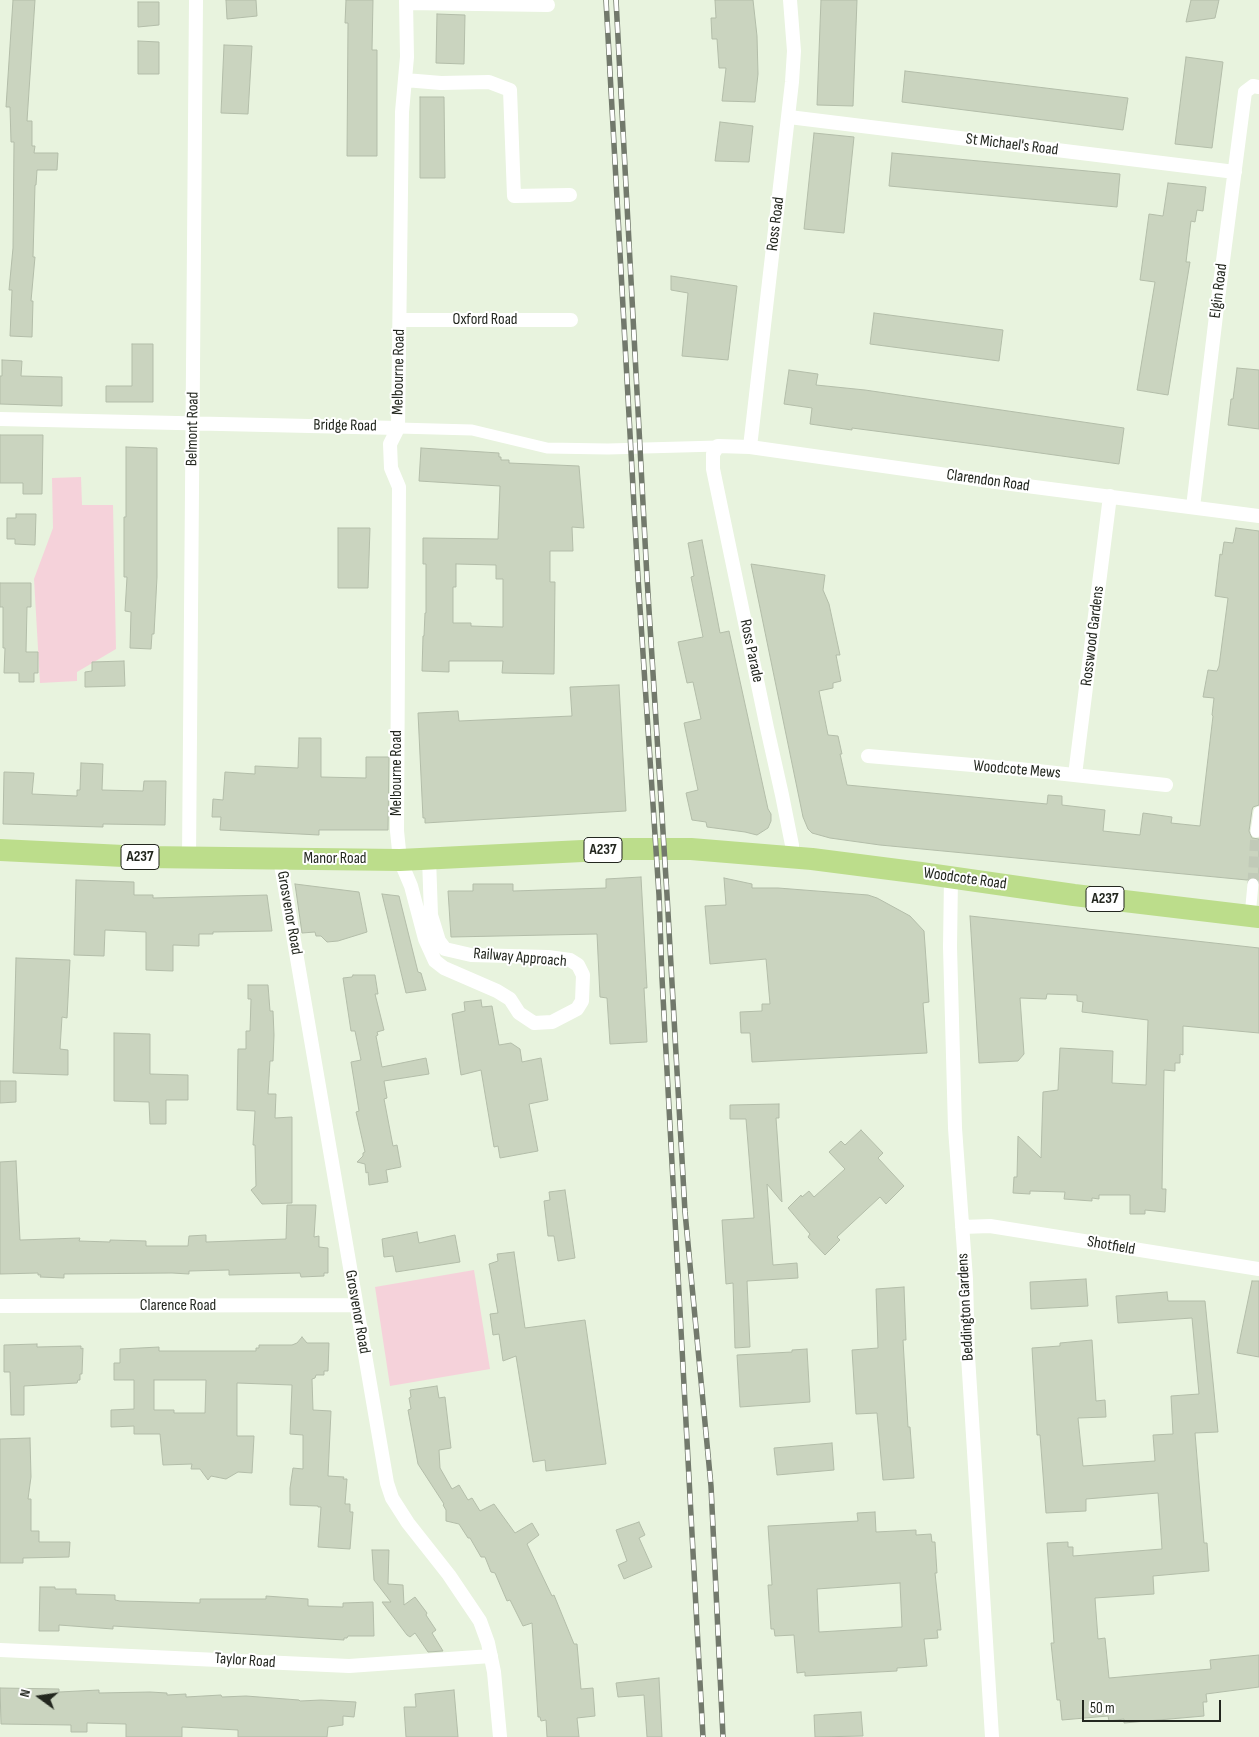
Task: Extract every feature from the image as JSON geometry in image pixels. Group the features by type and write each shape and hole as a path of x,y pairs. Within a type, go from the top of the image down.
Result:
{"main road":[{"name":"Manor Road","path":"0,850 189,858 400,860 670,848"},
{"name":"Woodcote Road","path":"670,848 792,857 1074,895 1255,916"}],"street":[{"name":"Belmont Road","path":"189,858 196,0"},
{"name":"Ross Road","path":"750,447 789,117 794,50 790,0"},
{"path":"406,2 548,5"},
{"name":"Melbourne Road","path":"400,860 397,831 399,485 390,468 390,444 398,428 402,112 407,57 406,2"},
{"path":"405,80 441,83 488,82 515,91 514,196 570,195"},
{"name":"Elgin Road","path":"1193,507 1245,92 1248,88 1259,87"},
{"name":"St Michael's Road","path":"789,117 1235,172"},
{"name":"Oxford Road","path":"400,320 571,320"},
{"name":"Bridge Road","path":"0,419 472,430 547,448 608,450 718,446"},
{"name":"Clarendon Road","path":"718,446 750,447 986,481 1259,516"},
{"name":"Ross Parade","path":"718,446 713,454 713,469 782,795 792,845 792,857"},
{"name":"Rosswood Gardens","path":"1075,775 1110,496"},
{"name":"Woodcote Mews","path":"868,756 1075,775 1166,786"},
{"path":"1256,832 1259,812"},
{"name":"Railway Approach","path":"400,860 411,886 425,939 435,961 444,968 497,991 510,999 519,1013 534,1023 552,1022 578,1009 582,1001 584,975 578,966 570,960 548,957 471,955 445,949 438,941 431,915 428,886 429,858"},
{"name":"Grosvenor Road","path":"280,859 387,1483 392,1498 408,1523 469,1603 485,1634 491,1656 496,1689 500,1737"},
{"name":"Beddington Gardens","path":"951,877 950,947 956,1137 992,1737"},
{"path":"1253,884 1255,916"},
{"name":"Shotfield","path":"962,1227 990,1226 1259,1269"},
{"name":"Clarence Road","path":"0,1306 356,1305"},
{"name":"Taylor Road","path":"0,1650 349,1666 491,1656"}],"shaded area":[{"path":"81,477 82,505 113,505 116,649 77,672 77,681 40,683 34,579 53,528 52,478"},
{"path":"474,1270 490,1369 390,1386 375,1287"}],"building":[{"path":"13,0 35,0 27,121 32,121 32,146 35,146 34,153 58,153 57,170 37,170 33,257 35,257 31,301 33,301 32,337 10,336 12,290 9,290 13,248 14,142 11,142 10,107 6,107"},
{"path":"226,0 256,0 257,16 227,19"},
{"path":"346,0 373,0 372,50 377,50 377,156 347,156 348,23 345,23"},
{"path":"715,0 753,0 757,36 758,74 755,102 722,101 726,68 719,68 717,39 712,39 711,18 716,18"},
{"path":"821,0 857,0 853,106 817,105"},
{"path":"1191,0 1219,0 1215,18 1186,22"},
{"path":"138,2 159,2 159,25 138,27"},
{"path":"437,14 465,15 464,64 436,63"},
{"path":"138,41 159,42 159,74 138,74"},
{"path":"224,45 252,46 248,114 221,113"},
{"path":"1186,57 1223,62 1212,148 1175,144"},
{"path":"905,71 1128,98 1123,130 902,102"},
{"path":"420,97 444,97 445,178 420,178"},
{"path":"720,122 753,126 749,162 715,161"},
{"path":"814,133 854,137 844,233 804,229"},
{"path":"892,153 1120,174 1117,207 889,186"},
{"path":"1168,183 1206,187 1203,211 1197,210 1195,222 1191,221 1186,262 1190,262 1168,395 1137,390 1155,282 1140,280 1149,214 1163,216"},
{"path":"671,276 737,286 728,360 682,356 688,293 671,290"},
{"path":"874,313 1003,330 999,361 870,344"},
{"path":"132,344 153,344 153,402 106,402 106,386 132,386"},
{"path":"2,360 22,361 21,376 62,377 62,406 0,404"},
{"path":"1237,368 1259,370 1259,429 1228,425"},
{"path":"789,370 818,374 816,385 865,390 1124,428 1119,464 810,424 812,408 784,404"},
{"path":"0,435 43,435 42,494 23,494 23,483 0,483"},
{"path":"126,447 157,448 157,577 154,634 152,634 151,649 130,648 131,612 125,611 127,577 124,577"},
{"path":"421,448 499,453 501,460 509,460 509,463 579,466 584,528 572,527 573,551 550,551 550,582 555,582 554,674 502,673 503,661 449,661 449,672 422,671 426,613 426,564 423,564 423,538 498,539 500,486 419,481","holes":["456,564 496,565 496,579 503,579 503,627 471,626 471,623 453,623 453,587 456,587"]},
{"path":"16,514 36,514 35,545 15,544 15,539 7,539 7,518 16,518"},
{"path":"338,528 370,528 368,588 338,588"},
{"path":"1236,528 1259,531 1259,805 1253,807 1249,831 1252,838 1259,839 1259,880 1254,877 1247,880 880,845 830,838 812,833 808,829 803,817 751,564 825,575 823,590 829,604 840,655 836,655 841,681 833,683 833,688 819,691 828,735 838,736 847,785 1047,804 1048,795 1062,796 1062,805 1105,810 1103,831 1140,835 1143,813 1172,817 1171,823 1200,826 1214,698 1203,697 1208,670 1217,671 1219,666 1228,598 1215,596 1220,554 1222,555 1224,542 1233,543"},
{"path":"702,540 720,633 729,631 768,809 771,814 768,828 757,835 707,827 706,822 692,820 686,793 698,790 684,723 701,719 693,682 687,683 678,642 703,637 691,577 694,576 688,543"},
{"path":"0,583 31,583 31,607 27,607 26,652 38,652 38,673 34,673 34,682 19,682 19,673 4,673 5,648 3,648 3,607 0,607"},
{"path":"124,661 125,686 85,687 85,672 92,671 92,662"},
{"path":"619,685 626,811 425,823 425,818 423,818 418,713 458,711 459,721 572,716 570,687"},
{"path":"299,738 321,738 321,777 366,778 366,757 389,757 388,830 319,830 319,835 220,830 221,817 212,817 213,799 223,800 225,772 255,774 255,766 298,768"},
{"path":"81,763 103,764 102,790 143,791 144,781 166,781 165,825 103,824 103,827 3,824 4,772 34,773 32,794 77,796 77,790 80,790"},
{"path":"641,877 647,988 644,988 647,1042 610,1044 607,998 600,997 597,934 451,937 448,891 473,891 473,884 513,884 513,891 606,888 606,879"},
{"path":"724,878 752,884 752,888 778,888 868,895 910,916 924,931 929,1002 923,1003 927,1053 752,1062 750,1033 741,1033 740,1012 762,1011 762,1004 770,1004 766,959 710,964 705,906 726,905"},
{"path":"76,880 134,882 134,895 153,895 153,898 267,895 272,931 199,934 199,946 173,945 173,971 146,970 146,932 105,930 104,956 74,955"},
{"path":"295,884 359,892 367,932 338,941 327,942 321,936 316,936 315,932 302,933"},
{"path":"382,894 399,896 418,972 421,973 426,990 406,993"},
{"path":"970,916 1259,948 1259,1033 1183,1026 1183,1055 1180,1054 1180,1063 1175,1063 1175,1071 1164,1070 1162,1189 1166,1189 1165,1212 1145,1210 1145,1214 1130,1214 1130,1195 1099,1195 1099,1199 1092,1198 1092,1201 1064,1199 1065,1192 1030,1191 1030,1194 1013,1193 1014,1177 1017,1177 1018,1136 1041,1158 1043,1092 1058,1090 1060,1048 1113,1051 1112,1083 1146,1085 1148,1020 1082,1012 1083,1002 1077,1001 1077,995 1047,994 1046,999 1020,998 1024,1054 1018,1061 979,1063"},
{"path":"16,958 70,960 67,1018 62,1017 60,1049 68,1050 68,1075 13,1073"},
{"path":"353,975 375,975 378,994 375,994 384,1030 377,1032 378,1035 376,1036 382,1067 426,1058 429,1074 384,1081 387,1098 384,1099 393,1146 397,1145 401,1167 386,1170 388,1182 369,1185 365,1164 357,1162 365,1152 356,1112 359,1111 351,1062 361,1060 355,1031 351,1031 343,978 352,977"},
{"path":"248,985 268,985 270,1011 273,1011 274,1035 273,1061 270,1061 268,1094 276,1094 275,1118 292,1117 292,1203 262,1204 251,1190 256,1186 255,1145 253,1145 255,1111 237,1110 238,1049 246,1049 246,1031 250,1031 251,999 248,999"},
{"path":"481,1000 482,1007 492,1006 499,1045 511,1043 520,1049 522,1062 541,1058 548,1100 529,1104 538,1151 500,1158 498,1146 494,1147 481,1070 461,1075 452,1014 465,1011 464,1002"},
{"path":"114,1033 150,1034 150,1074 188,1075 188,1100 166,1100 166,1124 150,1124 149,1102 114,1101"},
{"path":"0,1081 16,1081 16,1102 0,1103"},
{"path":"779,1104 779,1118 776,1118 782,1202 767,1184 773,1265 797,1263 798,1278 747,1281 750,1347 735,1348 733,1283 726,1284 722,1220 754,1218 746,1119 730,1119 730,1105"},
{"path":"861,1130 883,1153 878,1158 904,1186 886,1204 880,1197 837,1237 840,1240 825,1255 808,1237 810,1234 788,1208 801,1195 802,1197 809,1191 814,1197 845,1169 829,1152 841,1141 845,1145"},
{"path":"16,1161 20,1240 80,1238 79,1241 146,1241 146,1246 188,1246 189,1236 206,1235 206,1242 286,1239 287,1205 316,1205 314,1237 319,1236 319,1247 328,1248 328,1273 324,1273 324,1276 301,1277 300,1273 229,1275 229,1270 189,1271 189,1274 64,1274 64,1278 40,1277 41,1275 38,1275 38,1273 0,1274 0,1162"},
{"path":"565,1190 575,1258 558,1261 554,1236 548,1236 544,1201 550,1200 549,1192"},
{"path":"417,1232 419,1243 455,1235 460,1262 396,1272 393,1256 384,1257 382,1239"},
{"path":"514,1252 525,1328 585,1320 606,1464 546,1471 545,1460 533,1462 516,1356 503,1361 499,1334 493,1335 490,1314 498,1313 489,1264 498,1261 497,1254"},
{"path":"1086,1279 1088,1306 1031,1309 1030,1282"},
{"path":"1252,1281 1259,1281 1259,1357 1237,1353"},
{"path":"904,1287 906,1340 903,1340 908,1427 910,1427 914,1478 883,1480 877,1413 856,1414 852,1350 878,1348 876,1289"},
{"path":"1167,1292 1168,1301 1205,1301 1218,1432 1195,1433 1204,1543 1207,1543 1209,1571 1153,1576 1154,1594 1095,1598 1098,1639 1105,1638 1109,1678 1211,1669 1210,1660 1259,1655 1259,1687 1206,1694 1207,1702 1203,1702 1204,1716 1124,1723 1124,1719 1109,1721 1108,1716 1062,1720 1060,1700 1057,1700 1051,1643 1054,1643 1047,1543 1068,1542 1068,1547 1073,1547 1073,1556 1162,1549 1158,1493 1086,1499 1086,1511 1046,1513 1040,1435 1037,1435 1032,1348 1060,1346 1060,1343 1092,1340 1096,1401 1105,1400 1106,1417 1078,1418 1083,1466 1155,1461 1153,1435 1173,1434 1171,1396 1199,1394 1192,1318 1118,1323 1116,1296"},
{"path":"302,1337 307,1343 329,1343 328,1371 324,1371 324,1375 316,1375 312,1379 313,1410 331,1411 328,1476 344,1477 343,1479 347,1479 345,1504 350,1504 350,1512 353,1512 350,1549 318,1547 321,1507 290,1505 293,1468 303,1469 303,1435 290,1434 292,1385 237,1383 237,1436 254,1436 252,1473 238,1472 226,1479 211,1476 208,1480 200,1469 191,1469 192,1464 163,1465 160,1434 134,1434 134,1426 111,1427 111,1410 134,1409 134,1380 114,1380 114,1363 120,1363 120,1349 159,1347 159,1351 256,1351 259,1345 292,1345 297,1343","holes":["154,1380 206,1380 205,1413 174,1413 174,1410 154,1410"]},
{"path":"37,1344 37,1347 81,1346 81,1349 83,1348 80,1380 77,1383 24,1386 24,1415 11,1415 10,1372 4,1372 4,1345"},
{"path":"807,1349 810,1402 740,1407 737,1355 792,1352 792,1350"},
{"path":"437,1386 439,1398 445,1397 451,1448 439,1450 440,1468 452,1489 459,1485 468,1500 472,1498 480,1511 494,1504 515,1533 532,1523 539,1535 527,1544 552,1596 554,1595 574,1644 577,1644 581,1689 593,1688 595,1716 577,1718 579,1737 547,1737 546,1720 541,1721 540,1717 538,1717 532,1623 523,1626 510,1600 507,1601 495,1573 491,1572 485,1557 481,1557 459,1524 446,1521 444,1504 418,1464 408,1410 411,1409 410,1390"},
{"path":"30,1438 31,1477 28,1499 31,1499 31,1531 39,1531 39,1542 70,1542 69,1557 23,1558 23,1563 0,1563 0,1439"},
{"path":"832,1443 834,1470 777,1475 774,1448"},
{"path":"875,1512 876,1532 916,1530 916,1535 931,1534 932,1542 935,1542 937,1573 935,1573 941,1630 937,1630 938,1638 924,1639 927,1666 897,1668 897,1671 805,1676 805,1672 797,1673 794,1635 775,1636 774,1629 771,1629 768,1585 772,1585 768,1526 858,1521 857,1513","holes":["900,1583 902,1627 819,1632 817,1589"]},
{"path":"639,1522 645,1535 639,1538 652,1567 624,1579 618,1565 627,1561 616,1530"},
{"path":"372,1550 389,1550 388,1584 403,1585 404,1605 415,1597 427,1613 426,1615 436,1630 432,1633 443,1651 428,1652 415,1633 410,1637 407,1635 382,1602 391,1602 374,1580"},
{"path":"40,1587 76,1589 76,1594 115,1595 115,1600 120,1601 200,1603 200,1599 266,1599 266,1596 308,1599 308,1606 343,1607 343,1603 373,1602 374,1636 348,1636 344,1640 113,1626 113,1629 59,1625 59,1631 39,1631"},
{"path":"659,1678 662,1737 647,1737 644,1695 618,1697 616,1683"},
{"path":"0,1688 59,1689 59,1692 99,1690 99,1693 150,1692 167,1693 167,1695 186,1694 186,1697 221,1695 222,1697 246,1696 300,1701 356,1702 354,1717 343,1716 343,1725 328,1727 327,1737 238,1737 238,1730 182,1727 182,1737 126,1737 126,1724 87,1723 87,1732 71,1732 71,1725 1,1724"},
{"path":"454,1690 458,1737 406,1737 404,1707 416,1707 415,1694"},
{"path":"861,1712 863,1736 815,1737 814,1715"}],"tunnel":[{"path":"1253,884 1256,832"}],"railway":[{"path":"606,0 638,578 659,895 703,1737"},
{"path":"616,0 647,578 685,1212 711,1486 723,1737"}]}
